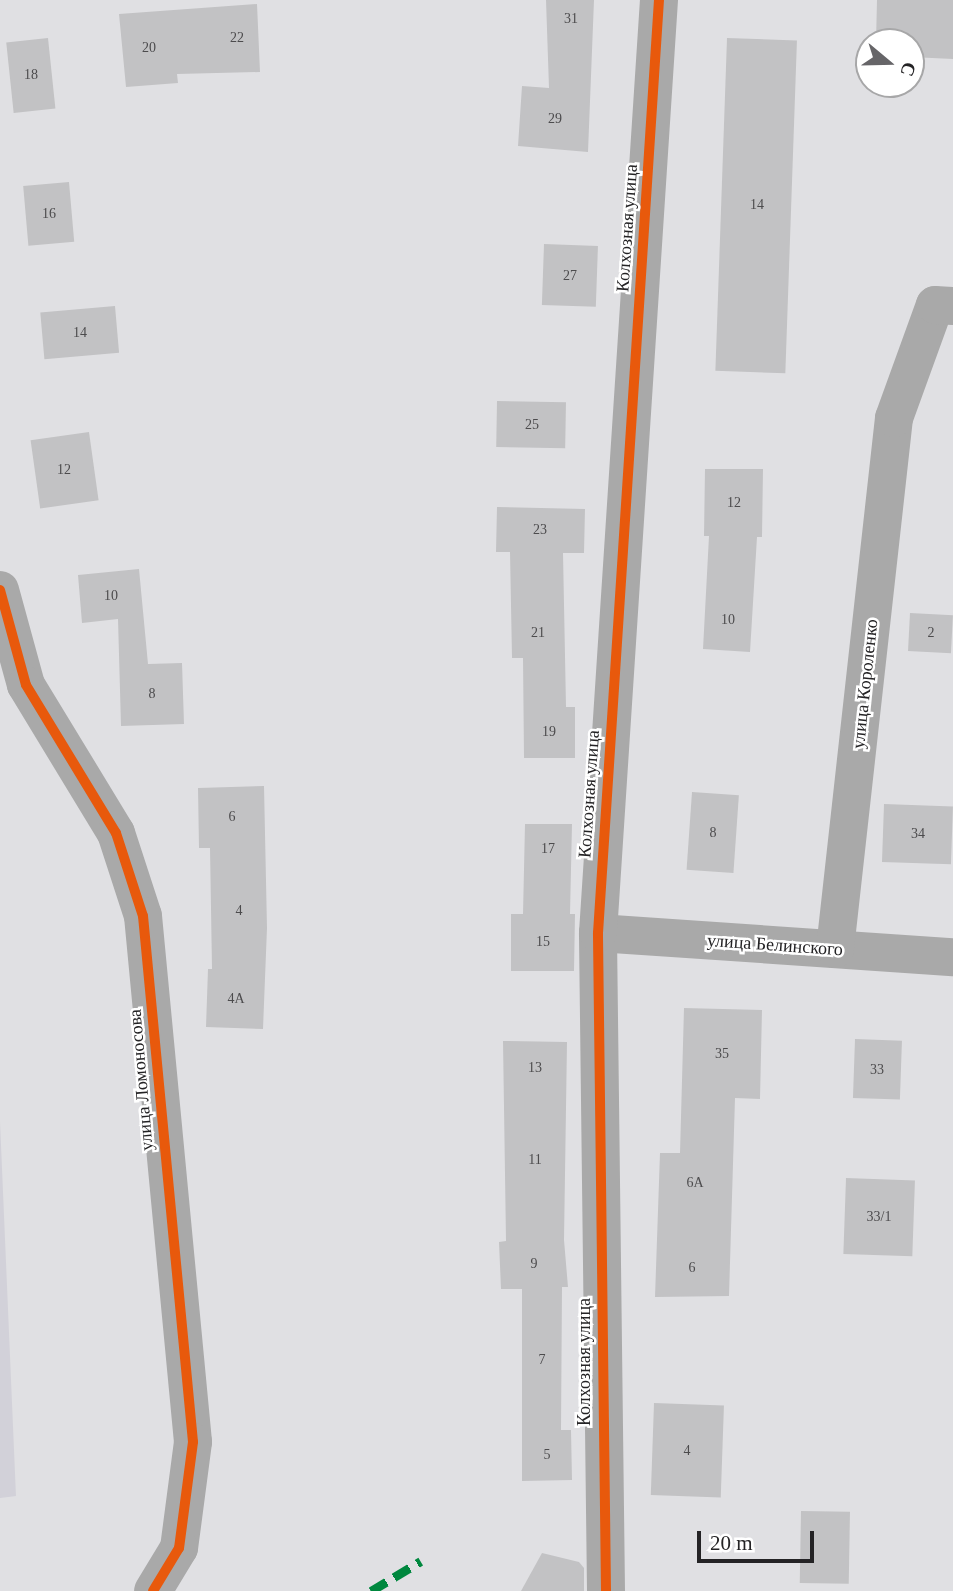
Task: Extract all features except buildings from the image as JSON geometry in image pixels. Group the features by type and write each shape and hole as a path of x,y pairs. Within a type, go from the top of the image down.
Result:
{"street":[{"name":"Колхозная улица","path":"606,1591 598,933 659,0"},
{"name":"улица Короленко","path":"835,949 894,418 935,305 953,306"},
{"name":"улица Ломоносова","path":"0,590 26,685 116,833 144,916 193,1442 179,1548 153,1591"},
{"name":"улица Белинского","path":"598,933 953,957"}],"shaded area":[{"path":"0,1121 16,1496 0,1498"}],"marked path":[{"path":"371,1591 421,1561"}],"cycle path":[{"path":"606,1591 598,933 659,0"},
{"path":"0,590 26,685 116,833 143,916 193,1442 179,1548 153,1591"}]}
